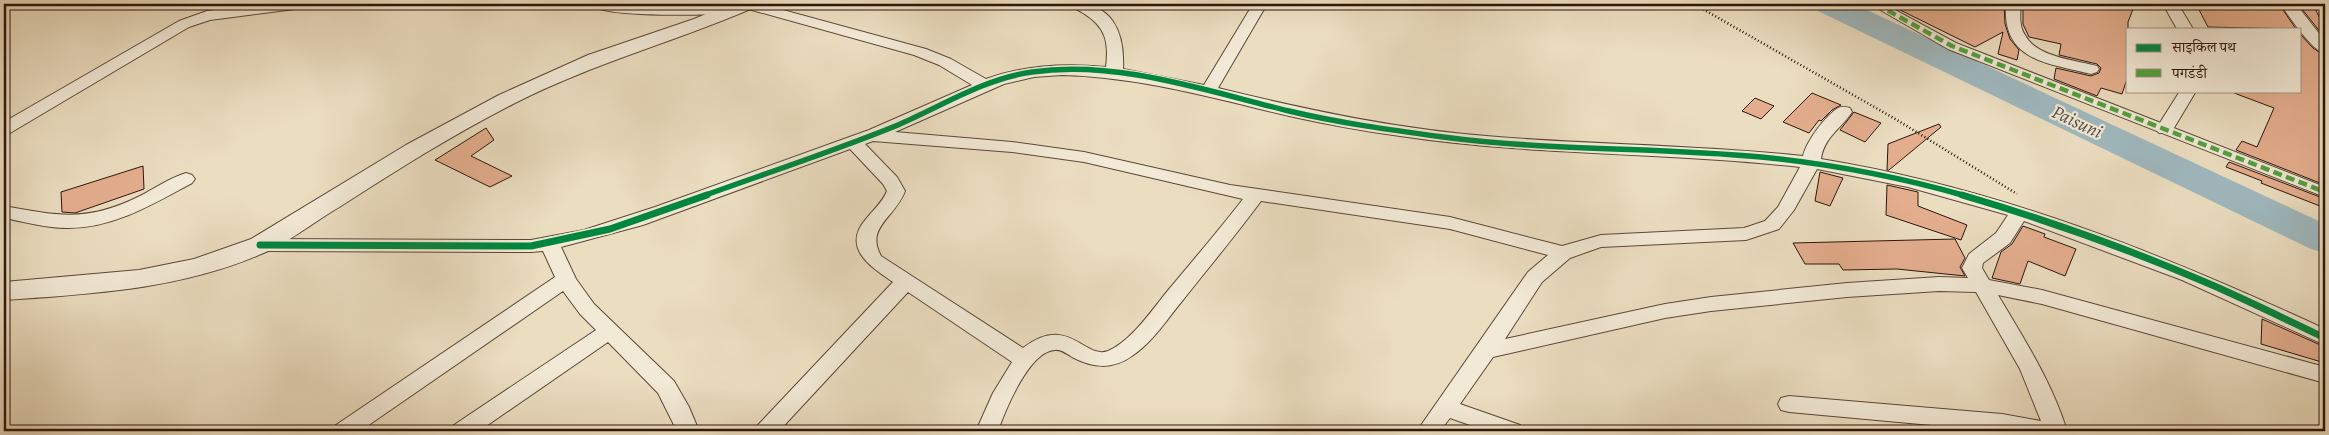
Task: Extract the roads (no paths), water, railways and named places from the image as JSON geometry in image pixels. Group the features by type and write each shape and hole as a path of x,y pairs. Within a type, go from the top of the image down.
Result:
{"street":[{"path":"4,129 184,24 207,16 295,4"},
{"path":"598,4 639,10 742,6 920,52 945,62 985,86"},
{"path":"1078,4 1086,7 1110,25 1116,44 1114,74"},
{"path":"1209,90 1260,4"},
{"path":"1876,4 1952,46 2325,192"},
{"path":"2013,4 2012,23 2018,41 2025,48 2047,57 2091,69"},
{"path":"2171,4 2184,28"},
{"path":"2288,4 2318,43 2325,49"},
{"path":"4,291 138,279 198,267 260,245 414,150 506,99 595,59 701,23 742,6"},
{"path":"260,245 531,246 549,243 609,228 674,208 862,139 985,86 1031,72 1066,70 1114,74 1209,90 1280,109 1398,131 1502,143 1695,152 1811,163 1848,169 2020,206 2191,276 2325,338"},
{"path":"2165,129 2187,92"},
{"path":"1428,431 1486,351 1535,276 1564,253 1582,245 1601,241 1746,234 1772,225 1785,210 1811,163 1814,147 1822,135 1844,112"},
{"path":"862,139 1012,147 1076,156 1256,196 1431,219 1564,253"},
{"path":"862,139 891,181 896,192 894,200 888,208 868,226 864,237 866,250 874,260 905,282 1025,360"},
{"path":"4,212 68,222 92,220 115,214 186,179"},
{"path":"987,431 1000,399 1025,360 1040,347 1053,342 1064,344 1090,358 1110,358 1125,352 1208,258 1256,196"},
{"path":"2020,206 2003,238 1973,261 1972,268 1980,285 2007,325 2030,368 2045,400 2056,431"},
{"path":"549,243 566,279 587,309 666,387 678,406 688,431"},
{"path":"344,431 566,279"},
{"path":"766,431 905,282"},
{"path":"1486,351 1665,311 1712,304 1939,284 1980,285 2042,297 2325,375"},
{"path":"462,431 609,332"},
{"path":"1788,404 1984,421 2046,431"},
{"path":"1446,408 1512,431"}],"waterway":[{"name":"Paisuni","path":"1829,4 2325,240"}]}
